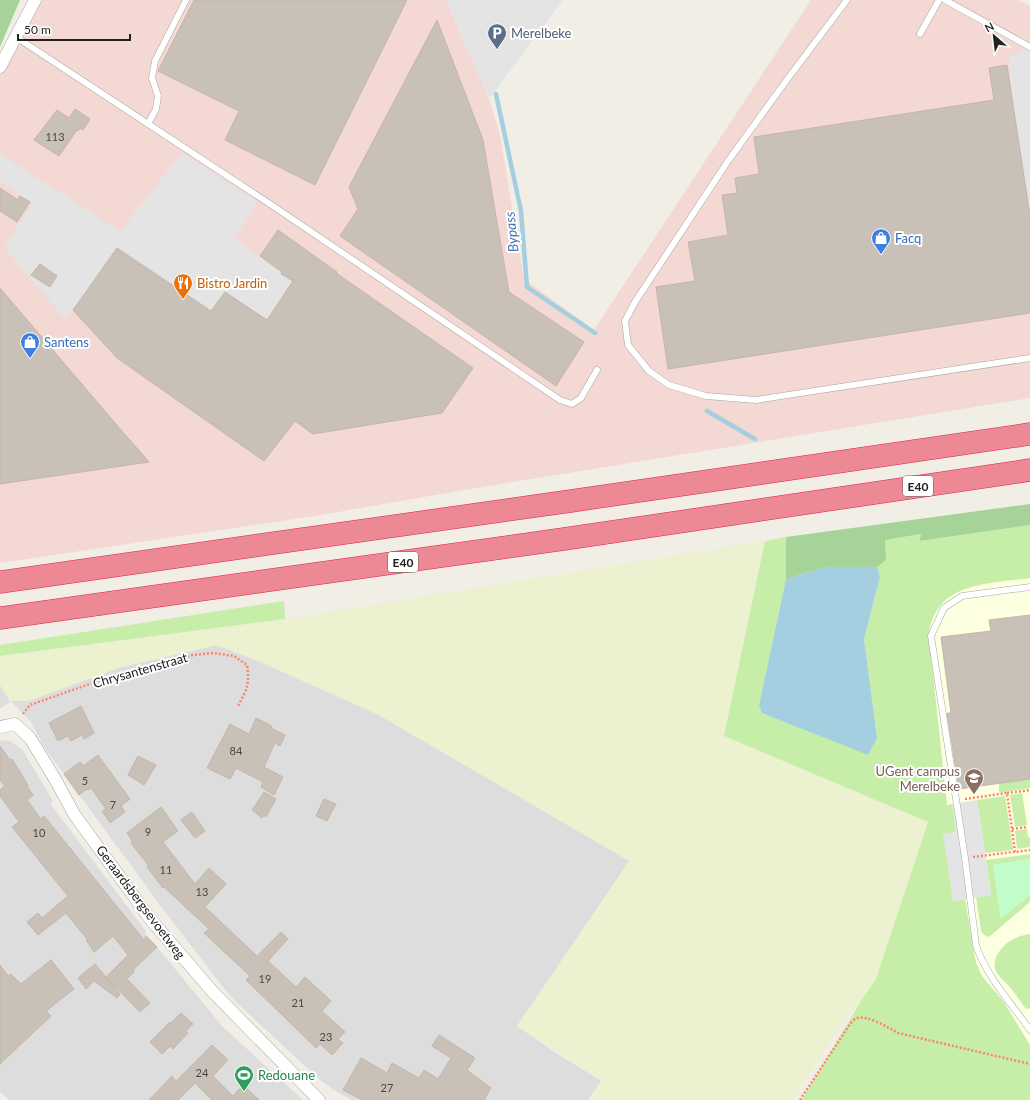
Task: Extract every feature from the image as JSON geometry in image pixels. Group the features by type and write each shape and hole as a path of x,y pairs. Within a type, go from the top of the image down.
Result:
{"highway":[{"path":"0,582 1030,434"},
{"name":"E40","path":"0,618 564,539 1030,470"}],"street":[{"path":"0,67 35,0"},
{"path":"0,727 15,724"},
{"name":"Geraardsbergsevoetweg","path":"15,724 30,738 55,778 74,814 151,920 212,991 319,1100"}],"lane":[{"path":"148,124 156,109 158,96 152,78 155,61 186,0"},
{"path":"847,0 728,161 635,302 624,321 628,345 650,371 669,385 706,396 756,400 1030,358"},
{"path":"920,34 939,0"},
{"path":"945,0 1030,47"},
{"path":"16,37 273,206 560,400 572,404 581,398 597,370"},
{"path":"1030,587 962,596 944,608 931,636 955,801 965,858 976,945 988,971 1030,1030"}],"path":[{"name":"Chrysantenstraat","path":"15,724 30,705 98,681 193,654 214,653 234,656 247,665 249,675 248,688 238,706"},
{"path":"955,801 1030,790"},
{"path":"1007,793 1015,852"},
{"path":"1012,829 1027,827"},
{"path":"965,858 1030,850"},
{"path":"800,1100 850,1024 858,1018 883,1024 898,1033 1030,1064"}],"shaded area":[{"path":"38,0 446,0 489,99 500,135 524,279 594,330 811,0 1017,0 1030,6 1030,398 464,490 315,516 0,563 0,70"},
{"name":"Merelbeke","path":"446,0 563,0 489,99"},
{"path":"1027,46 1030,47 1030,216 1009,82 1009,57"},
{"path":"182,153 258,202 234,239 293,281 267,320 225,292 211,311 117,248 73,310 64,318 4,247 33,203 0,182 0,154 120,231"},
{"name":"UGent campus Merelbeke","path":"1030,525 1030,1050 970,960 943,834 920,541"},
{"path":"765,541 724,736 928,822 876,979 861,1001 847,1016 792,1100 588,1100 601,1081 517,1026 629,861 377,714 258,661 217,645 118,668 28,701 10,701 0,685 0,656 285,619"},
{"path":"217,645 258,661 377,714 630,861 517,1026 559,1055 602,1081 588,1100 351,1100 331,1088 319,1079 237,1003 222,986 160,905 44,747 31,722 11,701 28,701 118,668"},
{"path":"0,685 10,701 0,709"},
{"path":"4,740 12,742 22,749 53,801 50,803 145,930 147,936 222,1026 303,1100 9,1100 0,1092 0,741"},
{"path":"977,800 991,895 953,901 943,834 956,832 952,804"}],"green space":[{"path":"0,0 20,0 0,47"},
{"path":"1030,504 1030,525 920,541 921,534 885,540 886,560 877,567 825,567 786,579 786,537"},
{"path":"1030,525 1030,578 981,585 966,589 952,596 941,605 933,618 929,636 947,805 952,804 956,832 944,834 953,901 965,899 976,963 982,976 1004,1002 1030,1045 1030,1100 802,1100 861,1001 876,979 928,822 724,736 765,541 786,537 786,579 759,705 877,738 864,639 880,577 877,567 886,560 885,540 921,534 921,541"},
{"path":"284,601 285,619 0,656 0,645"},
{"path":"1030,779 1030,788 999,793 999,783"},
{"path":"1022,793 1027,825 1015,827 1010,795"},
{"path":"1005,796 1013,850 985,853 977,800"},
{"path":"1027,829 1028,837 1030,837 1030,847 1017,849 1015,831"},
{"path":"1030,854 1030,859 993,865 1001,918 1030,895 1030,902 989,937 984,935 981,931 976,897 991,895 986,860"},
{"path":"1030,859 1030,895 1001,919 993,865"},
{"path":"1030,934 1030,1008 1026,1009 998,974 995,969 995,965 996,957 1006,944 1014,938"}],"water":[{"path":"825,567 877,567 880,577 864,639 877,738 868,755 762,713 759,705 786,579"}],"building":[{"path":"194,0 407,0 315,185 225,140 239,111 158,71"},
{"path":"437,20 483,140 509,292 584,342 556,386 340,236 358,209 349,187"},
{"path":"1007,65 1030,216 1030,313 668,369 656,287 695,281 688,242 728,235 722,195 737,193 735,178 759,174 754,137 994,100 989,68"},
{"path":"75,109 90,119 83,130 80,128 78,131 77,130 59,156 34,140 57,110 69,118"},
{"path":"0,188 18,200 20,196 30,202 17,222 0,211"},
{"path":"278,230 337,272 336,273 473,368 442,413 313,434 295,421 264,461 117,358 73,310 117,248 211,311 225,292 267,320 293,281 281,274 282,272 260,256"},
{"path":"40,264 57,276 50,287 31,275"},
{"name":"Santens","path":"0,288 121,430 149,462 0,484"},
{"path":"1030,615 1030,779 959,789 947,713 951,713 941,637 991,631 989,620"},
{"path":"81,706 94,733 84,739 82,735 71,741 68,736 58,741 49,723"},
{"path":"256,718 285,735 280,746 275,743 264,767 283,777 274,795 261,787 263,782 236,768 230,779 207,768 230,724 249,734"},
{"path":"0,746 10,760 12,759 28,785 27,786 33,795 27,800 41,819 44,816 144,940 146,936 157,947 133,970 134,972 127,979 150,1003 140,1012 106,977 128,955 113,936 94,952 86,940 87,939 66,913 38,935 27,922 38,913 42,918 68,896 12,827 19,822 0,796 0,790 5,786 0,780"},
{"path":"98,755 130,799 121,806 125,812 110,823 102,811 106,809 91,788 79,795 64,774 80,762 83,766"},
{"path":"138,756 156,765 144,785 128,775"},
{"path":"264,792 276,799 266,817 264,815 262,818 252,810"},
{"path":"324,799 336,804 327,821 316,816"},
{"path":"161,807 178,831 163,842 195,884 209,868 226,884 205,907 257,956 281,932 288,939 268,961 296,987 305,977 331,1001 322,1011 345,1032 338,1039 343,1043 332,1055 320,1044 316,1048 246,980 250,976 204,933 209,929 164,887 163,888 147,867 149,866 131,843 133,842 127,833"},
{"path":"192,812 205,831 195,838 181,820"},
{"path":"51,960 74,989 46,1011 51,1016 0,1064 0,965 8,976 11,974 21,984"},
{"path":"95,964 120,994 117,998 94,981 86,989 78,978"},
{"path":"181,1013 193,1024 186,1031 188,1033 173,1049 170,1046 162,1054 150,1042"},
{"path":"439,1035 475,1058 467,1070 491,1088 484,1100 362,1100 343,1090 361,1058 387,1073 392,1063 419,1078 424,1070 438,1079 451,1058 432,1046"},
{"path":"212,1045 228,1060 213,1076 233,1096 243,1085 259,1100 212,1100 195,1083 178,1100 149,1100 172,1076 176,1081"}],"waterway":[{"name":"Bypass","path":"496,94 521,211 527,287 595,333"},
{"name":"Bypass","path":"707,411 755,439"}],"place":[{"name":"Merelbeke","path":"497,50"},
{"name":"Facq","path":"881,255"},
{"name":"Bistro Jardin","path":"183,300"},
{"name":"Santens","path":"30,359"},
{"name":"UGent campus Merelbeke","path":"974,795"},
{"name":"Redouane","path":"244,1092"}]}
